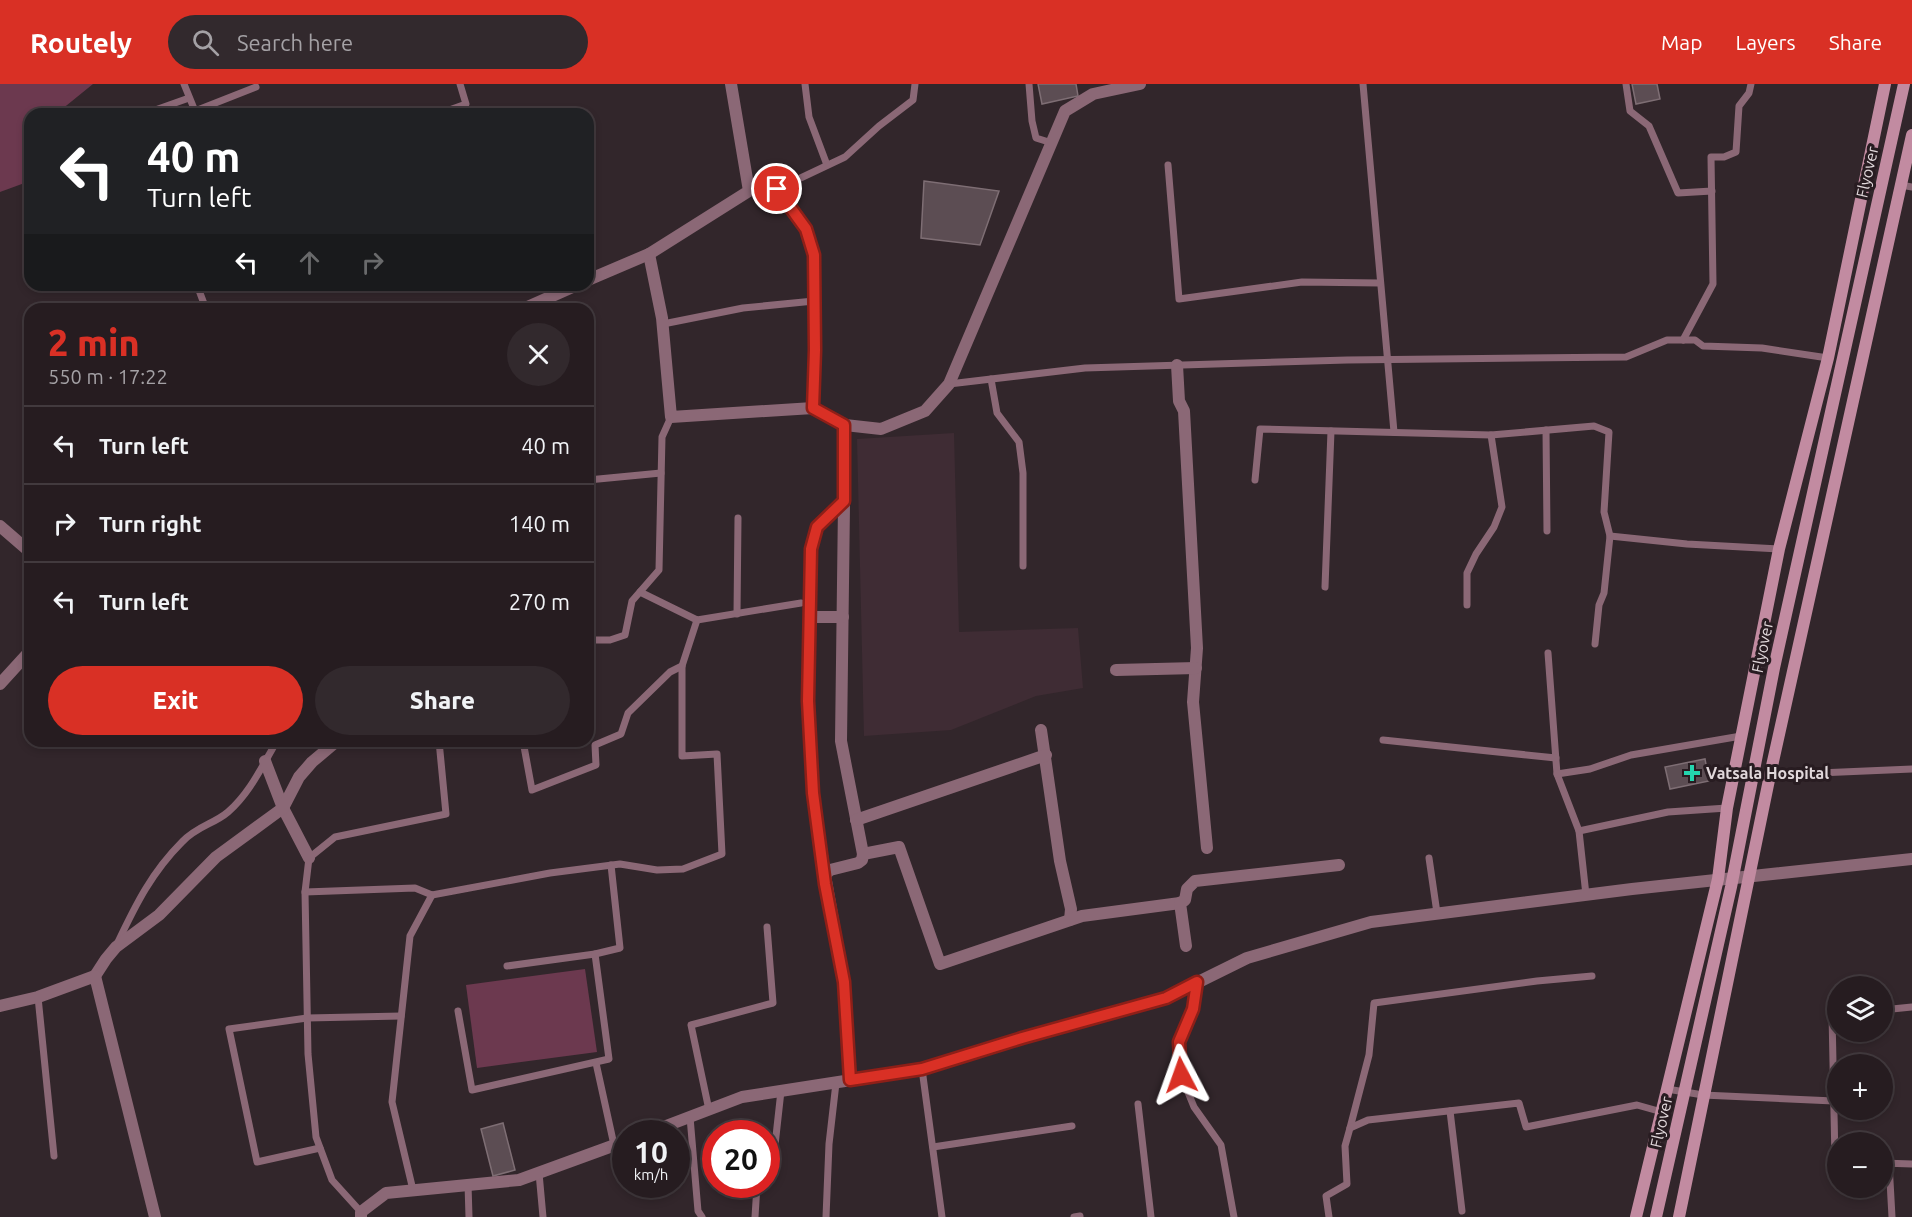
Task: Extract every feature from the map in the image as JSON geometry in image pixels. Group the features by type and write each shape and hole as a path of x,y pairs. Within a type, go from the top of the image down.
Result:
{"main road":[{"path":"1636,1217 1718,879 1727,808 1779,549 1828,358 1885,84"},
{"name":"Flyover","path":"1656,1217 1731,887 1774,668 1904,84"},
{"path":"1679,1217 1770,775 1907,186 1912,135"}],"street":[{"path":"594,277 649,254 749,191 731,84"},
{"path":"649,254 663,324 671,417 813,408 844,425 881,429 925,411 949,384 1065,111 1093,94 1140,84"},
{"path":"536,303 564,291"},
{"path":"1177,365 1179,401 1184,411 1197,648 1193,702 1207,848"},
{"path":"825,875 830,870 858,863 862,860 863,854 841,741 844,425"},
{"path":"844,501 817,527 811,549 808,701 813,793 844,982 850,1080"},
{"path":"0,526 24,547"},
{"path":"810,617 843,617"},
{"path":"0,684 24,658"},
{"path":"1116,670 1196,668"},
{"path":"1041,730 1060,861 1071,909 1070,920"},
{"path":"0,1006 38,997 95,976 116,947 159,915 216,857 283,808 299,777 318,755 329,747"},
{"path":"856,820 1046,756"},
{"path":"265,761 283,808 309,858"},
{"path":"863,854 900,847 940,964 1082,916 1180,903 1185,900 1187,889 1195,881 1339,865"},
{"path":"682,1120 742,1097 922,1069 1022,1038 1166,998 1246,958 1371,921 1718,879 1912,859"},
{"path":"1180,903 1186,945"},
{"path":"95,976 155,1217"},
{"path":"361,1214 386,1193 519,1180 612,1146"}],"lane":[{"path":"184,84 194,108"},
{"path":"455,108 466,104 460,84"},
{"path":"805,84 809,117 827,165"},
{"path":"749,191 771,192 845,157 879,126 913,100 915,84"},
{"path":"1029,84 1036,138 1052,143"},
{"path":"1363,84 1394,432"},
{"path":"1626,84 1630,111 1649,126 1678,193 1712,191"},
{"path":"1683,340 1713,284 1711,157 1724,157 1736,152 1739,106 1749,93 1751,84"},
{"path":"203,108 256,87"},
{"path":"161,108 189,98"},
{"path":"1168,165 1179,299 1302,282 1380,282"},
{"path":"777,189 806,229 814,255 813,408"},
{"path":"663,324 743,308 814,301"},
{"path":"949,384 1084,368 1387,360 1626,357 1668,340 1695,340 1703,346 1762,348 1828,358"},
{"path":"991,379 997,413 1019,442 1023,473 1023,566"},
{"path":"594,640 610,640 624,635 632,601 659,570 662,437 671,417"},
{"path":"1255,480 1260,429 1491,435 1594,426 1609,432 1604,512 1610,536 1604,593 1599,605 1595,644"},
{"path":"1325,587 1331,430"},
{"path":"1546,430 1547,531"},
{"path":"1467,605 1467,573 1476,554 1494,528 1502,507 1491,435"},
{"path":"594,479 661,473"},
{"path":"737,614 738,518"},
{"path":"1610,536 1687,544 1779,549"},
{"path":"640,592 697,620 801,603"},
{"path":"305,892 415,888 432,895 550,873 620,864 657,870 683,869 722,854 717,754 682,756 682,666 697,620"},
{"path":"1548,653 1557,774 1579,831 1586,895"},
{"path":"524,747 532,790 596,765 595,745 621,734 628,713 670,672 682,666"},
{"path":"1557,774 1590,769 1631,755 1741,736"},
{"path":"1383,740 1556,758"},
{"path":"116,947 138,898 167,858 194,830 227,813 254,782 273,747"},
{"path":"361,1214 332,1180 316,1137 307,1018 305,892 309,858 335,837 446,814 440,747"},
{"path":"1770,775 1912,769"},
{"path":"1579,831 1668,812 1727,808"},
{"path":"1429,858 1437,913"},
{"path":"507,966 595,954 620,948 611,865"},
{"path":"413,1190 392,1102 410,936 432,895"},
{"path":"709,1110 691,1025 773,1003 767,927"},
{"path":"458,1011 472,1090 609,1059 595,954"},
{"path":"1329,1217 1326,1196 1347,1184 1345,1146 1369,1055 1374,1003 1592,976"},
{"path":"1197,982 1193,1009 1179,1042 1181,1075 1194,1107 1221,1144 1234,1217"},
{"path":"38,997 54,1156"},
{"path":"1893,1009 1912,1007"},
{"path":"320,1148 257,1162 229,1029 307,1018 401,1016"},
{"path":"596,1063 613,1120"},
{"path":"922,1069 942,1217"},
{"path":"826,1217 829,1144 836,1083"},
{"path":"1667,1089 1703,1095 1827,1101"},
{"path":"778,1120 781,1091"},
{"path":"1350,1128 1368,1120 1519,1103 1526,1127 1637,1105 1662,1112"},
{"path":"1138,1104 1151,1217"},
{"path":"1450,1111 1462,1211"},
{"path":"690,1117 698,1211 702,1217"},
{"path":"933,1147 1072,1126"},
{"path":"1893,1163 1912,1164"},
{"path":"539,1173 543,1217"},
{"path":"468,1184 469,1217"},
{"path":"756,1217 757,1198"},
{"path":"1890,1198 1892,1217"}],"shaded area":[{"path":"0,84 93,84 63,108 24,108 24,183 0,192"},
{"path":"954,433 959,632 1078,628 1083,688 1036,696 951,730 864,736 857,439"},
{"path":"585,969 597,1052 477,1068 466,985"}],"building":[{"path":"1038,84 1076,84 1078,96 1042,104"},
{"path":"1632,84 1657,84 1660,99 1636,104"},
{"path":"924,181 999,191 980,245 921,238"},
{"path":"1705,759 1709,781 1670,789 1665,767"},
{"path":"503,1123 515,1170 493,1176 481,1129"}],"place":[{"name":"Vatsala Hospital","path":"1692,773"}],"route":[{"path":"777,189 806,229 814,255 813,408 844,425 844,501 817,527 811,549 808,701 813,793 825,884 844,982 850,1080 922,1069 1022,1038 1166,998 1197,982 1193,1009 1179,1042 1181,1075"}]}
